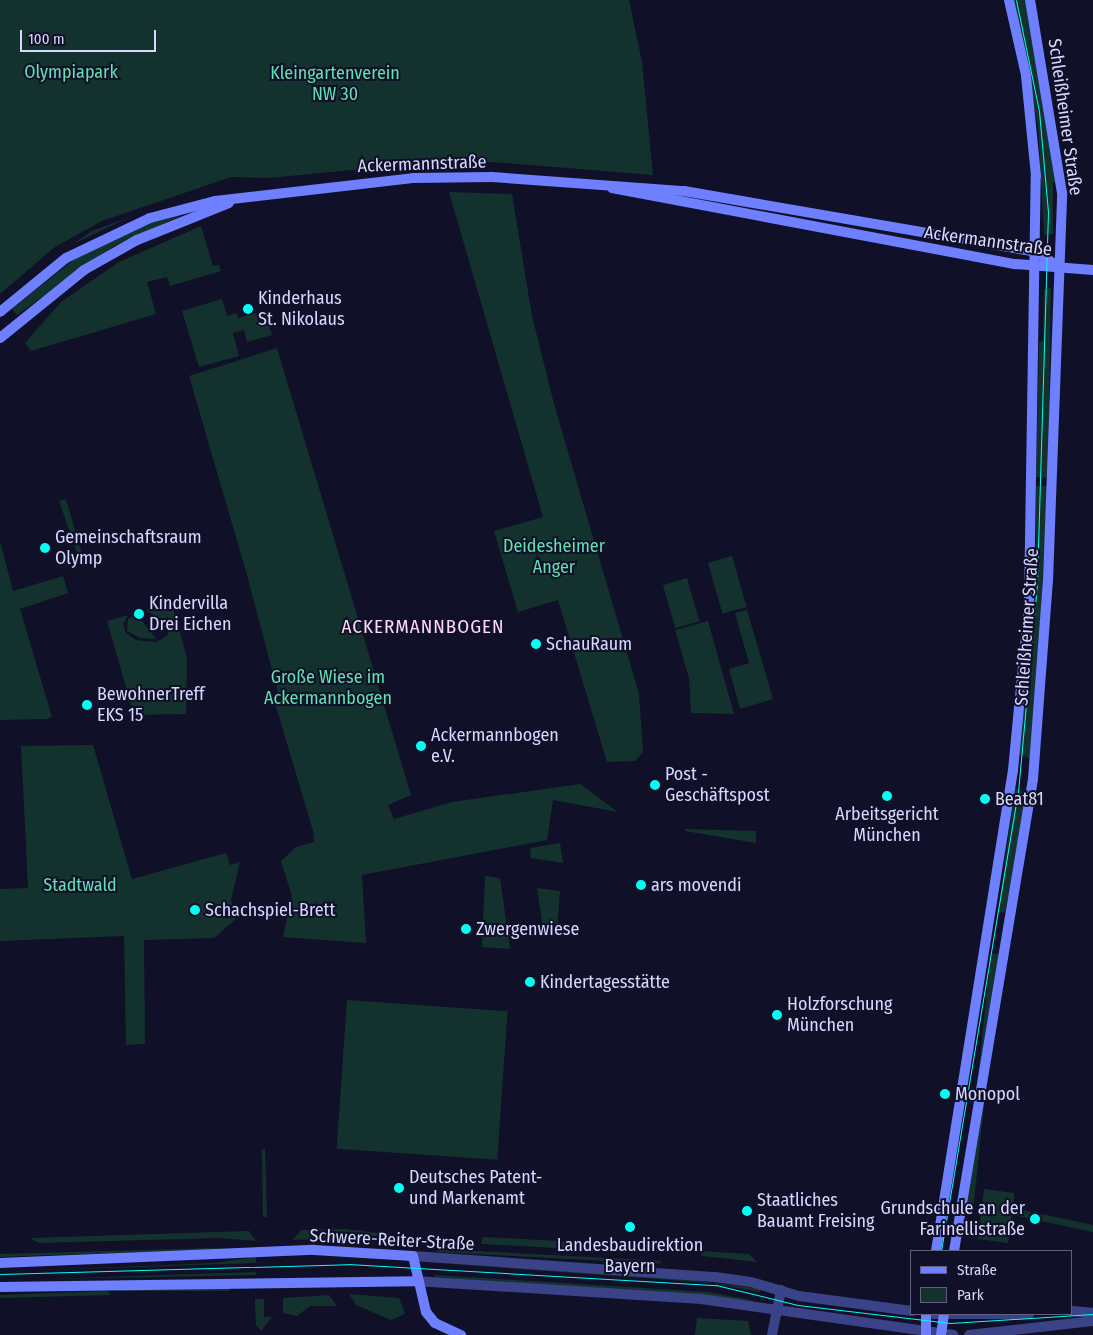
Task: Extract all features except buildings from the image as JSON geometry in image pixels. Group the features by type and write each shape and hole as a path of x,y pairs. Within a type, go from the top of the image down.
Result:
{"main road":[{"name":"Schleißheimer Straße","path":"936,1250 972,1048 1021,694 1031,569 1036,252 1032,120 1009,0"},
{"name":"Schleißheimer Straße","path":"954,1250 1033,779 1048,581 1059,267 1060,175 1030,0"},
{"name":"Ackermannstraße","path":"0,312 66,258 104,237 185,208 317,186 439,177 604,185 703,194 1036,252 1059,267"},
{"name":"Ackermannstraße","path":"604,185 690,206 1035,266 1059,267"},
{"name":"Ackermannstraße","path":"0,338 84,270 137,240 242,199"},
{"path":"1059,267 1093,270"},
{"name":"Schwere-Reiter-Straße","path":"0,1262 314,1250 413,1256"},
{"path":"413,1256 415,1281 426,1312 435,1323 461,1335"},
{"path":"0,1287 415,1281"},
{"path":"926,1315 926,1333"},
{"path":"941,1334 944,1315"}],"street":[{"name":"Schwere-Reiter-Straße","path":"413,1256 715,1277 781,1290 910,1311"},
{"path":"415,1281 652,1295 777,1309 926,1333 953,1335"},
{"path":"772,1335 781,1290"},
{"path":"1073,1311 1093,1313"},
{"path":"969,1335 1093,1321"}],"green space":[{"name":"Kleingartenverein NW 30","path":"0,0 629,0 642,62 653,175 493,162 435,162 269,178 231,177 102,221 55,247 0,294"},
{"path":"1014,0 1027,0 1057,181 1053,182 1053,234 1044,235 1038,127"},
{"name":"Deidesheimer Anger","path":"449,192 512,194 532,316 554,404 639,694 643,752 635,761 607,762 558,600 518,612 494,531 543,517"},
{"path":"189,212 114,246 17,315 12,309 77,257 140,224"},
{"path":"132,216 73,244 24,277 92,231"},
{"path":"201,226 213,266 219,265 221,271 170,286 167,277 147,282 156,314 31,351 25,343 61,302 119,262"},
{"path":"1051,288 1048,478 1036,477 1039,342 1043,341 1044,290"},
{"path":"222,299 227,316 236,313 238,318 256,313 259,324 266,322 265,311 272,335 247,342 244,330 233,333 239,356 199,367 182,311"},
{"name":"Große Wiese im Ackermannbogen","path":"277,348 411,795 388,805 394,819 452,802 580,784 618,812 553,800 547,840 362,875 366,943 283,937 292,896 281,861 296,847 314,842 313,831 275,703 281,704 247,575 189,376"},
{"path":"1036,486 1049,486 1031,759 1019,754 1036,568"},
{"path":"66,499 85,565 82,567 59,501"},
{"path":"0,541 13,591 63,576 68,593 20,609 52,717 47,719 0,720"},
{"path":"732,556 747,607 723,614 708,563"},
{"path":"687,578 699,621 675,628 663,585"},
{"path":"171,601 187,658 186,714 134,715 107,621 128,615 123,624 126,633 136,640 156,642 167,636 170,626 146,610"},
{"path":"747,610 773,699 740,709 729,669 749,663 735,613"},
{"path":"137,614 156,639 140,638 127,631 128,619"},
{"path":"708,621 734,714 691,713 689,678 675,630"},
{"name":"Stadtwald","path":"93,745 132,879 226,853 230,865 240,862 231,900 236,919 214,938 144,940 145,1044 126,1045 124,936 0,941 0,889 28,888 21,746"},
{"path":"1015,788 1027,794 1005,912 998,912"},
{"path":"685,829 756,831 756,843 685,831"},
{"path":"560,843 563,863 531,858 530,848"},
{"path":"485,876 500,878 510,949 482,947"},
{"path":"537,888 560,891 557,929 543,928"},
{"path":"991,953 1000,954 973,1215 964,1214"},
{"path":"347,1000 508,1011 497,1160 337,1149"},
{"path":"262,1149 265,1149 267,1217 263,1217"},
{"path":"984,1189 1014,1193 1013,1208 1093,1225 1093,1232 1012,1215 1008,1243 978,1239"},
{"path":"345,1229 394,1235 293,1240 301,1230"},
{"path":"249,1231 256,1241 220,1238 39,1243 30,1238"},
{"path":"482,1237 604,1243 603,1250 482,1244"},
{"path":"225,1249 0,1257 0,1254"},
{"path":"437,1249 661,1261 661,1264 437,1252"},
{"path":"700,1251 749,1254 757,1262 702,1256"},
{"path":"256,1257 256,1263 46,1270 213,1263"},
{"path":"436,1263 685,1279 761,1289 760,1292 712,1283"},
{"path":"256,1272 256,1275 46,1279"},
{"path":"435,1275 708,1292 758,1301 435,1277"},
{"path":"121,1288 230,1288 230,1291 121,1291"},
{"path":"108,1291 111,1295 0,1298 0,1295"},
{"path":"349,1294 399,1298 405,1314 391,1320 356,1305"},
{"path":"329,1295 337,1306 310,1306 297,1316 283,1313 283,1298"},
{"path":"255,1299 264,1299 264,1317 272,1317 261,1331 256,1325"},
{"path":"697,1318 748,1321 751,1335 695,1335"}],"tram line":[{"path":"941,1250 1018,792 1037,582 1048,212 1039,111 1016,0"},
{"path":"0,1274 348,1264 716,1285 798,1305 950,1323 1093,1314"}],"place":[{"name":"Kinderhaus St. Nikolaus","path":"248,309"},
{"name":"Gemeinschaftsraum Olymp","path":"45,548"},
{"name":"Kindervilla Drei Eichen","path":"139,614"},
{"name":"SchauRaum","path":"536,644"},
{"name":"BewohnerTreff EKS 15","path":"87,705"},
{"name":"Ackermannbogen e.V.","path":"421,746"},
{"name":"Post - Geschäftspost","path":"655,785"},
{"name":"Arbeitsgericht München","path":"887,796"},
{"name":"Beat81","path":"985,799"},
{"name":"ars movendi","path":"641,885"},
{"name":"Schachspiel-Brett","path":"195,910"},
{"name":"Zwergenwiese","path":"466,929"},
{"name":"Kindertagesstätte","path":"530,982"},
{"name":"Holzforschung München","path":"777,1015"},
{"name":"Monopol","path":"945,1094"},
{"name":"Deutsches Patent- und Markenamt","path":"399,1188"},
{"name":"Staatliches Bauamt Freising","path":"747,1211"},
{"name":"Grundschule an der Farinellistraße","path":"1035,1219"},
{"name":"Landesbaudirektion Bayern","path":"630,1227"}],"district":[{"name":"ACKERMANNBOGEN","path":"423,627"}],"park label":[{"name":"Olympiapark","path":"71,72"}]}
